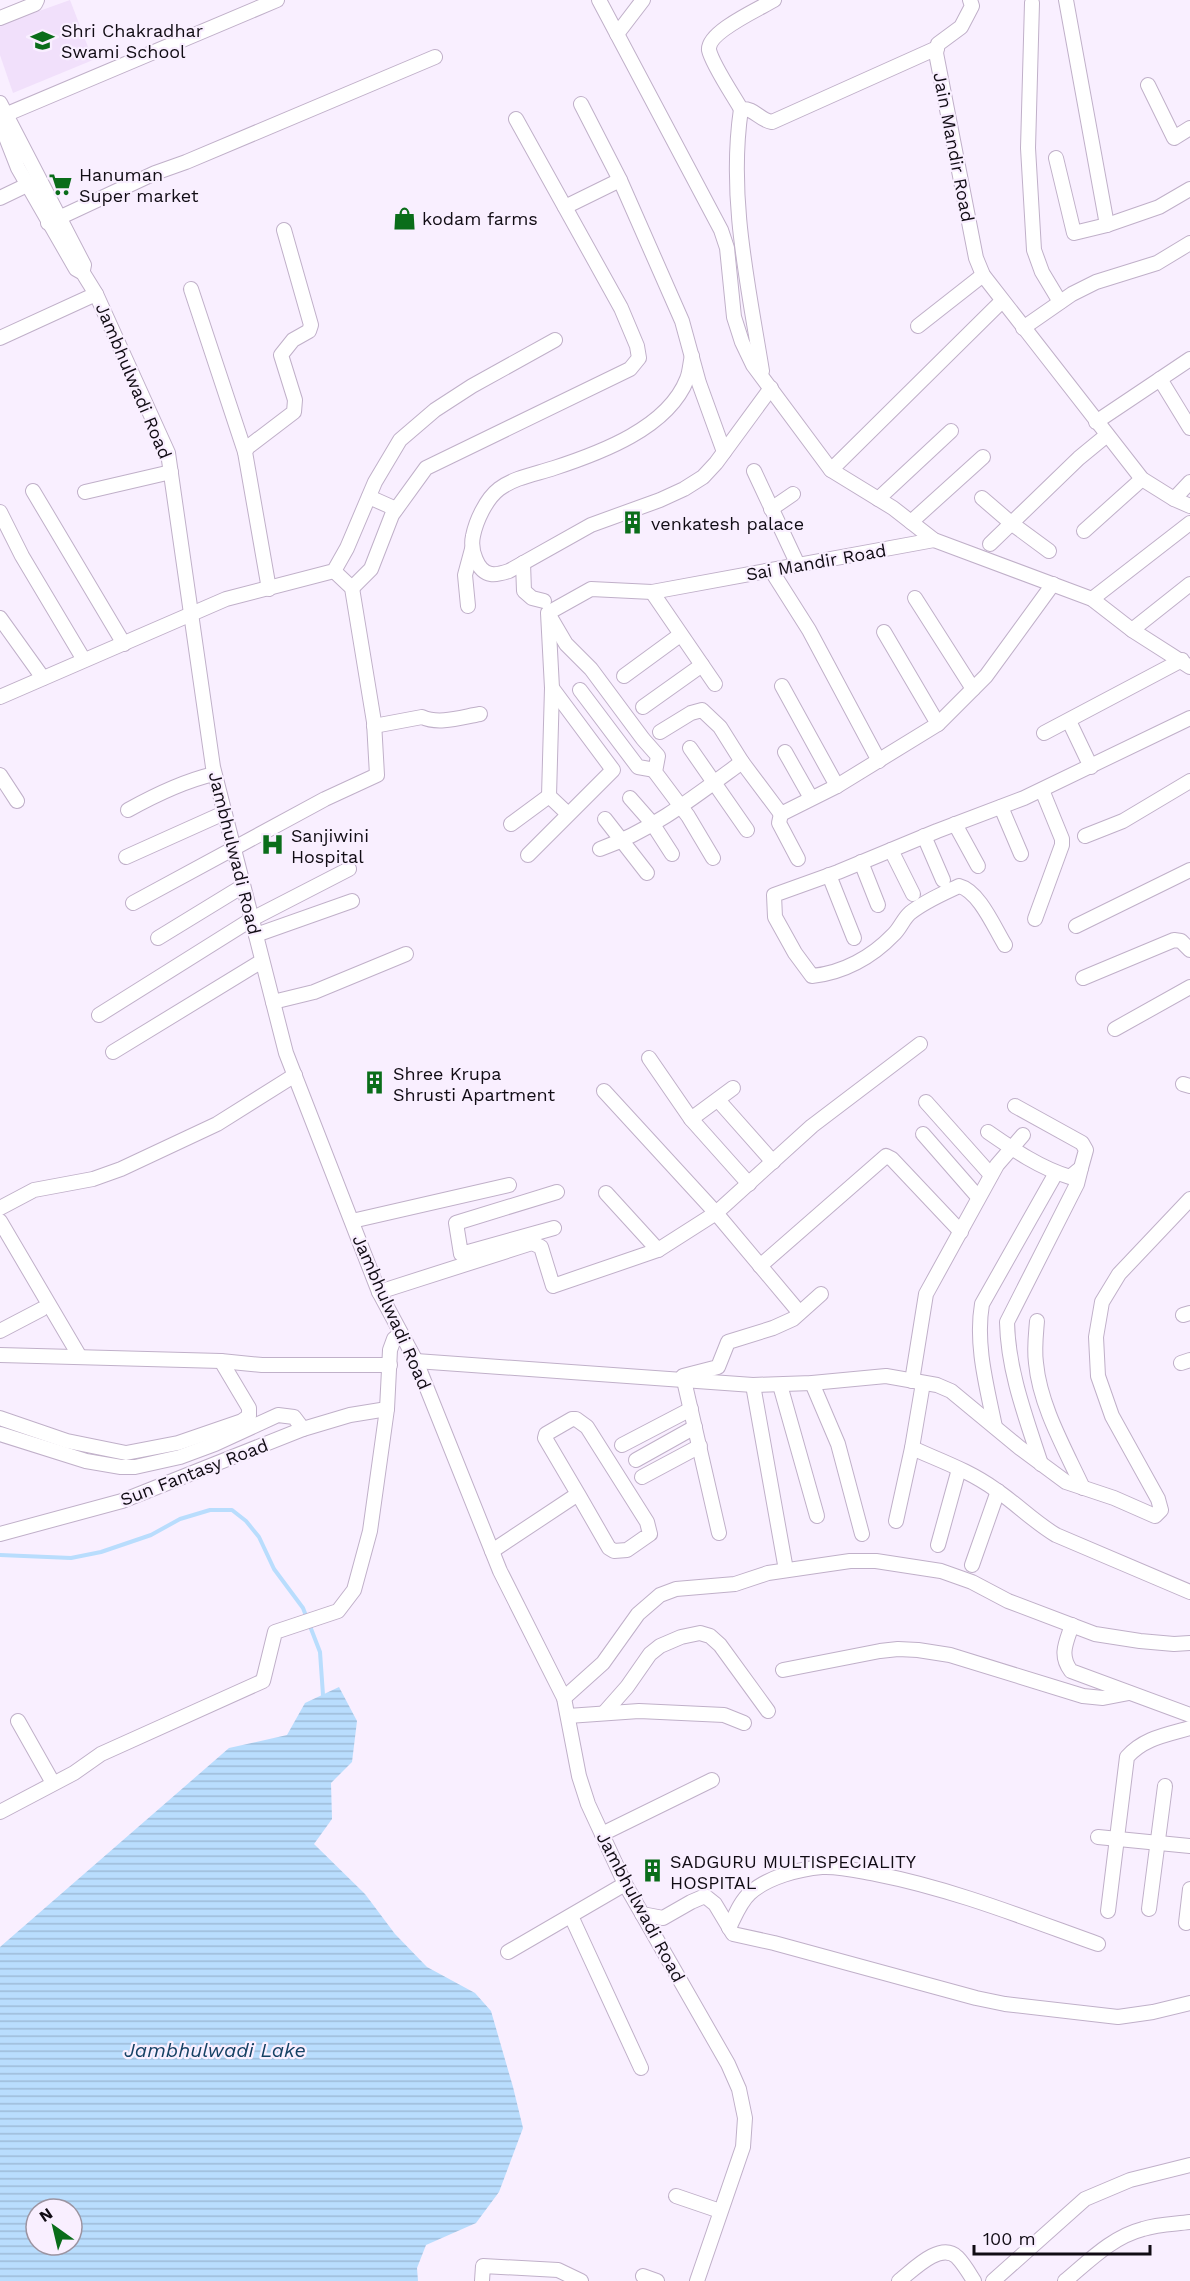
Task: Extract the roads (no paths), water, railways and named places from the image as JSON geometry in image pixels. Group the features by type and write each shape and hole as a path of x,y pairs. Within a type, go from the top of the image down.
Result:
{"street":[{"path":"0,18 35,4 37,0"},
{"path":"1,114 277,0"},
{"path":"600,0 721,230 727,248 734,317 742,342 753,364 831,470 878,499 934,540 1092,599 1132,630 1186,664"},
{"path":"617,34 643,0"},
{"path":"472,549 480,566 489,574 509,571 591,525 684,489 703,477 724,452 767,383 736,193 737,138 741,109 710,54 711,41 719,32 774,0"},
{"name":"Jain Mandir Road","path":"970,0 972,6 961,27 938,44 936,53 976,258 983,275 1142,479 1190,506"},
{"path":"1066,0 1107,225"},
{"path":"1032,3 1028,148 1034,249 1042,272 1060,302"},
{"path":"741,109 755,111 767,121 772,122 937,48"},
{"path":"53,220 155,173 435,57"},
{"path":"1148,85 1174,138 1190,128"},
{"path":"581,104 620,180 682,321 724,452"},
{"name":"Jambhulwadi Road","path":"1,114 4,146 27,185 53,220"},
{"name":"Jambhulwadi Road","path":"1,114 76,269 83,273 96,294 168,453 214,774 286,1053 379,1292 416,1361 500,1571 564,1698 582,1790 625,1884 723,2055 740,2089 745,2118 743,2146 697,2281"},
{"path":"352,588 371,569 396,509 426,468 630,369 639,358 638,346 621,308 516,119"},
{"path":"1056,158 1074,233 1107,225 1159,207 1190,189"},
{"path":"565,207 620,180"},
{"path":"0,198 27,185"},
{"path":"245,452 248,447 294,412 295,400 282,355 293,340 309,332 311,325 284,230"},
{"path":"1023,328 1060,302 1096,282 1157,263 1190,243"},
{"path":"918,326 983,275"},
{"path":"191,289 245,452 269,589"},
{"path":"0,338 96,294"},
{"path":"831,470 1002,301"},
{"path":"1,695 226,599 334,571 347,548 375,482 400,440 426,418 472,386 555,340"},
{"path":"468,606 465,575 473,536 487,502 498,490 512,481 613,447 657,417 678,396 688,378 692,356"},
{"path":"1096,422 1190,359"},
{"path":"1160,379 1190,428"},
{"path":"878,499 951,431"},
{"path":"990,544 1107,435"},
{"path":"911,522 984,457"},
{"path":"754,471 798,565"},
{"path":"85,492 171,472"},
{"path":"1084,531 1142,479"},
{"path":"1174,499 1190,482"},
{"path":"33,491 123,644"},
{"path":"771,510 793,494"},
{"path":"369,497 396,509"},
{"path":"982,498 1049,551"},
{"path":"0,512 22,556 84,660"},
{"path":"1092,599 1190,523"},
{"name":"Sai Mandir Road","path":"546,607 591,589 652,592 934,540"},
{"path":"523,563 524,591 546,607 566,644 591,669 658,756 656,770 713,858"},
{"path":"771,570 809,630 879,761"},
{"path":"133,903 325,799 377,775 374,726 352,588 334,571"},
{"path":"798,859 779,822 781,814 837,786 938,724 974,689 1053,584"},
{"path":"1132,630 1190,585"},
{"path":"652,592 715,684"},
{"path":"915,598 974,689"},
{"path":"546,607 552,688 549,795 568,814"},
{"path":"0,618 43,678"},
{"path":"884,632 938,724"},
{"path":"624,676 680,635"},
{"path":"1044,733 1186,664"},
{"path":"643,707 702,665"},
{"path":"782,686 837,786"},
{"path":"528,855 613,770 552,688"},
{"path":"580,690 638,767 656,770"},
{"path":"660,732 691,713 702,710 720,727 742,762 781,814"},
{"path":"374,726 422,717 429,720 445,720 480,714"},
{"path":"1005,945 974,894 967,888 959,886 928,900 909,915 893,935 861,961 829,974 812,976 795,953 775,917 774,895 1042,790 1190,718"},
{"path":"1069,722 1091,767"},
{"path":"690,748 747,830"},
{"path":"785,752 811,798"},
{"path":"600,849 624,841 681,807 742,762"},
{"path":"128,810 199,777 214,774"},
{"path":"0,775 17,801"},
{"path":"1085,836 1123,821 1190,781"},
{"path":"1035,919 1062,845 1062,839 1042,790"},
{"path":"511,824 549,795"},
{"path":"630,798 652,824 672,854"},
{"path":"1001,807 1021,854"},
{"path":"126,857 224,813"},
{"path":"605,819 647,873"},
{"path":"955,824 978,866"},
{"path":"924,837 943,880"},
{"path":"891,850 913,894"},
{"path":"861,862 878,904"},
{"path":"99,1015 252,919 349,869"},
{"path":"1076,926 1190,870"},
{"path":"829,875 854,938"},
{"path":"158,938 243,886"},
{"path":"256,935 352,901"},
{"path":"1083,978 1174,940 1180,941 1190,950"},
{"path":"273,1002 314,992 406,954"},
{"path":"112,1052 262,961"},
{"path":"1115,1029 1190,987"},
{"path":"461,1260 532,1243 537,1244 541,1247 553,1286 658,1250 716,1214 812,1126 920,1044"},
{"path":"649,1058 691,1119 750,1184"},
{"path":"0,1208 34,1190 93,1179 121,1169 217,1124 295,1075"},
{"path":"691,1119 733,1088"},
{"path":"604,1091 716,1214 799,1312"},
{"path":"718,1100 773,1162"},
{"path":"926,1102 991,1175"},
{"path":"1015,1106 1082,1143 1086,1150 1077,1184 1007,1322 1007,1340 1020,1401 1041,1464"},
{"path":"988,1132 1011,1148 1056,1173 1070,1177 1081,1168"},
{"path":"923,1134 978,1197"},
{"path":"896,1521 912,1448 926,1293 962,1232 991,1175 1023,1135"},
{"path":"760,1266 886,1156 892,1159 962,1232"},
{"path":"994,1427 981,1359 979,1321 982,1304 1056,1173"},
{"path":"352,1221 509,1185"},
{"path":"461,1260 456,1223 557,1192"},
{"path":"606,1193 658,1250"},
{"path":"416,1361 753,1385 812,1383 886,1376 917,1382 951,1391 1066,1482 1138,1507 1155,1516 1161,1510 1158,1499 1112,1416 1098,1376 1096,1337 1102,1302 1119,1274 1190,1199"},
{"path":"0,1221 80,1357"},
{"path":"379,1292 461,1260 554,1228"},
{"path":"719,1533 683,1376 718,1367 728,1342 793,1319 821,1294"},
{"path":"0,1331 42,1309"},
{"path":"1037,1321 1036,1362 1039,1378 1051,1418 1083,1488"},
{"path":"0,1812 74,1773 101,1754 263,1681 275,1632 338,1611 354,1590 370,1531 387,1409 392,1344 400,1334"},
{"path":"0,1355 221,1361 262,1365 390,1365"},
{"path":"0,1418 67,1441 126,1453 178,1443 242,1421 249,1416 249,1408 221,1361"},
{"path":"812,1383 838,1444 862,1534"},
{"path":"753,1385 786,1570"},
{"path":"780,1385 817,1516"},
{"name":"Sun Fantasy Road","path":"0,1534 122,1502 303,1429 350,1414 387,1409"},
{"path":"622,1445 691,1409"},
{"path":"0,1434 86,1461 122,1467 154,1464 180,1457 215,1444 278,1415 294,1417 303,1429"},
{"path":"572,1419 576,1419 587,1427 647,1522 650,1534 627,1550 614,1551 609,1548 578,1494 545,1438 546,1434 572,1419"},
{"path":"636,1460 695,1427"},
{"path":"642,1477 700,1446"},
{"path":"912,1448 959,1469 998,1491 1056,1535 1190,1592"},
{"path":"938,1545 959,1469"},
{"path":"972,1565 998,1491"},
{"path":"492,1551 578,1494"},
{"path":"564,1698 603,1663 638,1614 660,1594 676,1589 735,1584 768,1573 786,1570 859,1561 876,1561 941,1571 972,1582 1008,1601 1095,1634 1140,1641 1190,1643"},
{"path":"1072,1625 1063,1651 1064,1662 1071,1671 1190,1715"},
{"path":"604,1713 627,1687 650,1654 660,1646 681,1637 700,1633 710,1636 720,1645 768,1711"},
{"path":"783,1670 898,1649 950,1655 1083,1696 1103,1698 1129,1693"},
{"path":"568,1716 639,1711 724,1715 744,1723"},
{"path":"18,1721 52,1784"},
{"path":"1108,1911 1127,1757 1137,1746 1145,1742 1190,1728"},
{"path":"602,1834 712,1780"},
{"path":"1149,1909 1165,1786"},
{"path":"1098,1837 1190,1846"},
{"path":"729,1928 739,1906 757,1887 792,1873 823,1867 916,1882 953,1892 1098,1944"},
{"path":"508,1952 625,1884"},
{"path":"1186,1923 1190,1889"},
{"path":"642,1914 663,1918 705,1896 715,1905 733,1934 1005,2004 1118,2017 1190,2003"},
{"path":"571,1916 641,2068"},
{"path":"993,2281 1085,2199 1130,2180 1190,2165"},
{"path":"676,2196 720,2211"},
{"path":"1065,2281 1103,2249 1123,2237 1143,2229 1190,2222"},
{"path":"899,2281 933,2255 945,2252 957,2258 974,2281"},
{"path":"482,2281 483,2266 558,2270 581,2281"},
{"path":"643,2276 657,2281"}],"water":[{"name":"Jambhulwadi Lake","path":"339,1687 357,1721 352,1762 331,1783 332,1819 314,1844 365,1894 395,1934 427,1967 475,1993 491,2011 523,2128 499,2192 476,2223 426,2245 417,2268 418,2281 0,2281 0,1947 229,1748 287,1735 305,1703"}],"waterway":[{"path":"0,1555 71,1558 101,1552 151,1535 180,1519 210,1510 232,1510 246,1521 259,1537 274,1569 303,1608 320,1652 323,1695"}],"place":[{"name":"Shri Chakradhar Swami School","path":"43,40"},
{"name":"Hanuman Super market","path":"61,184"},
{"name":"kodam farms","path":"404,218"},
{"name":"venkatesh palace","path":"633,523"},
{"name":"Sanjiwini Hospital","path":"273,845"},
{"name":"Shree Krupa Shrusti Apartment","path":"375,1083"},
{"name":"SADGURU MULTISPECIALITY HOSPITAL","path":"652,1871"}]}
